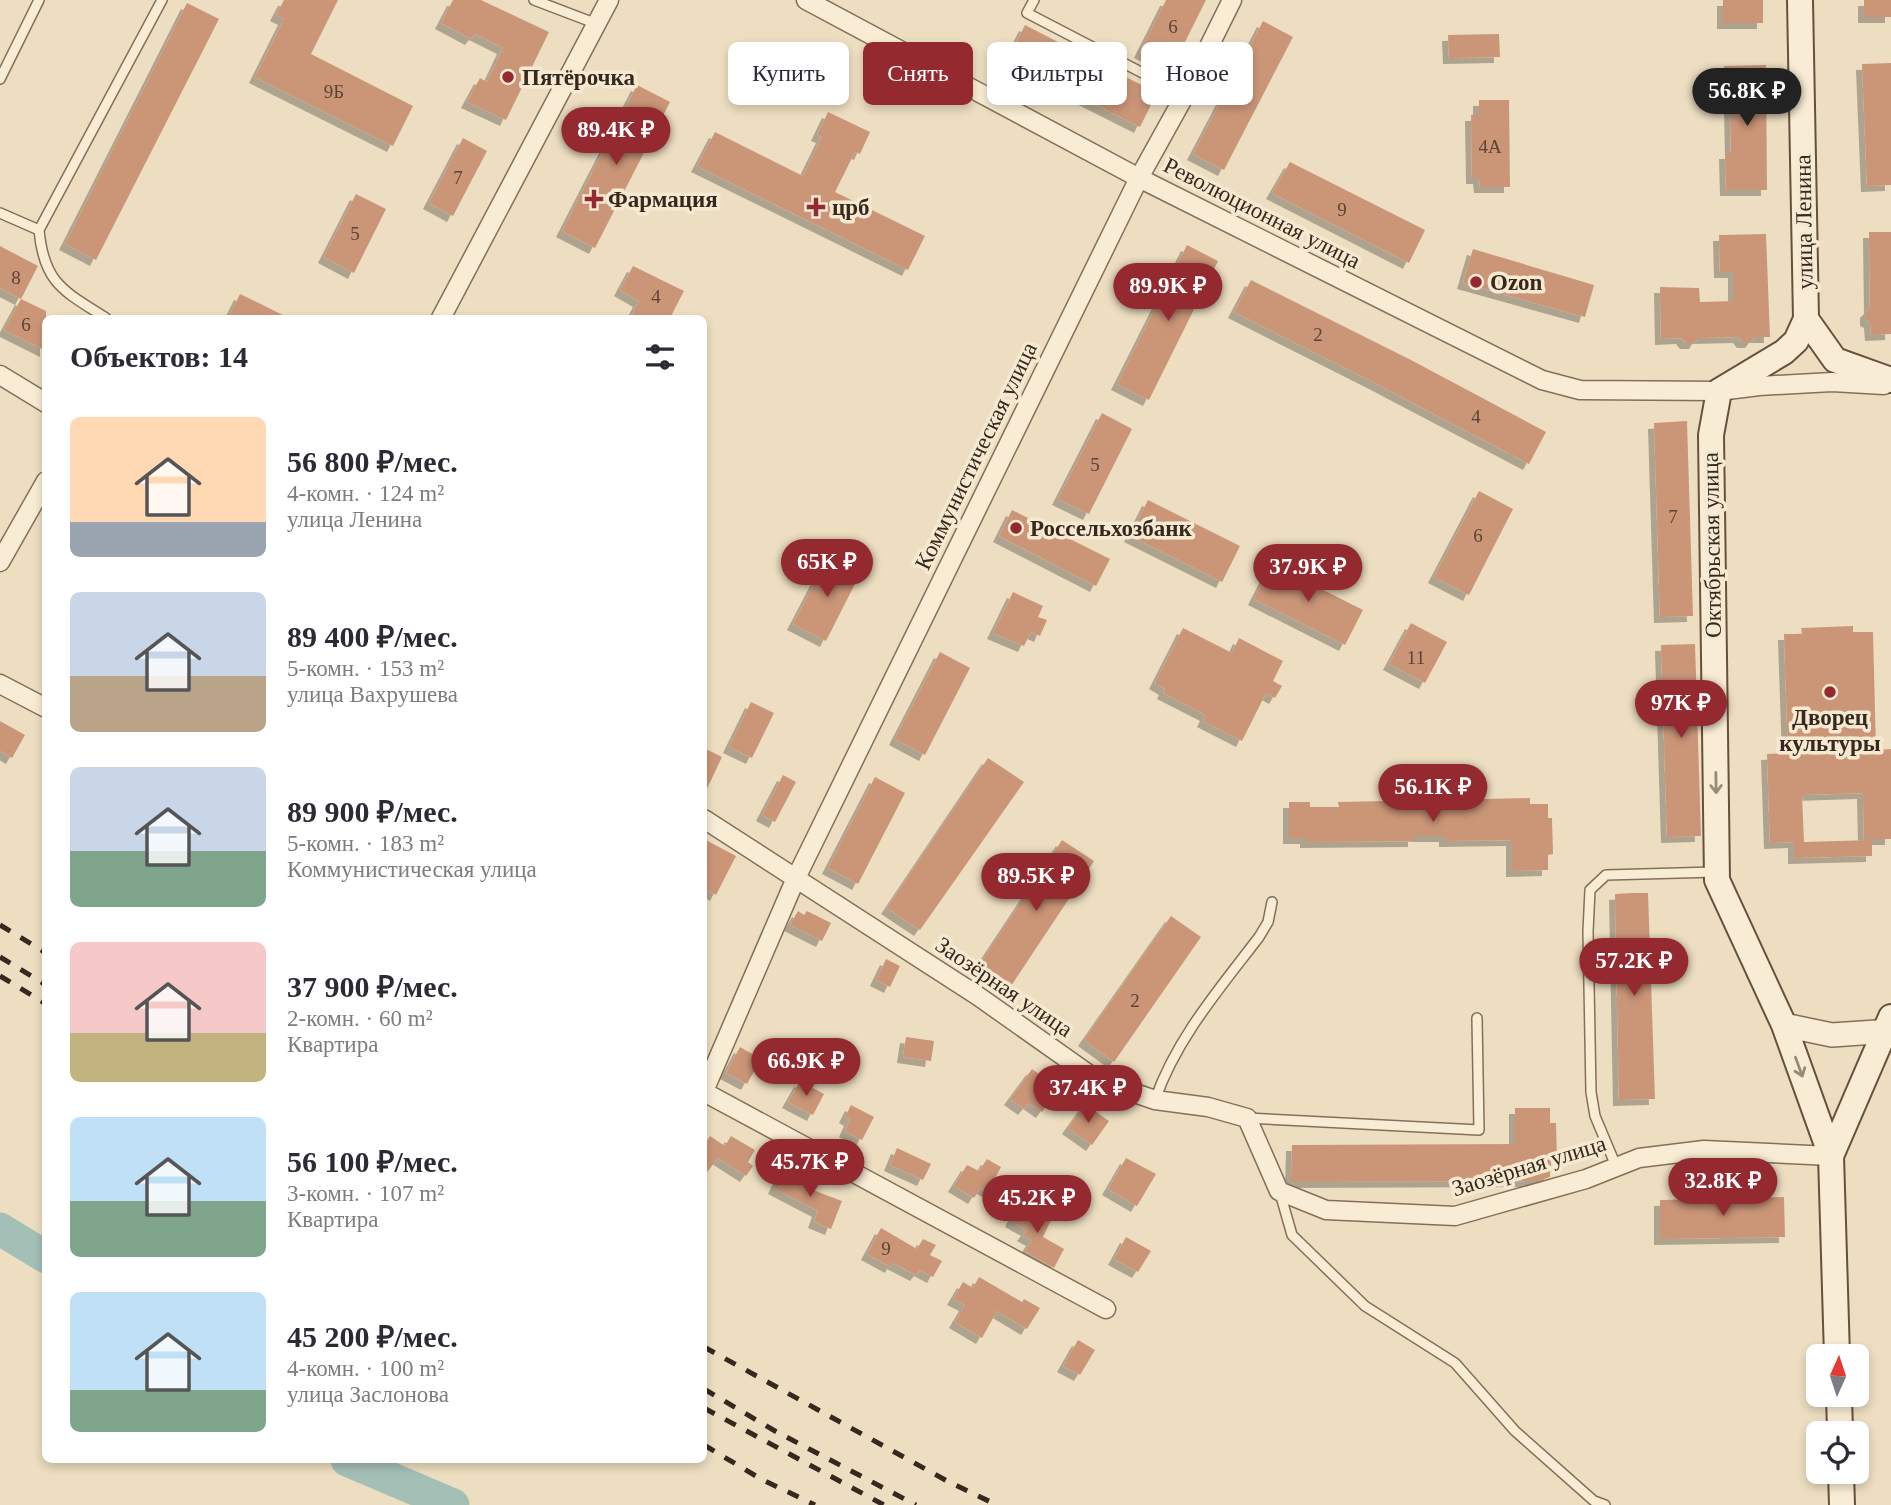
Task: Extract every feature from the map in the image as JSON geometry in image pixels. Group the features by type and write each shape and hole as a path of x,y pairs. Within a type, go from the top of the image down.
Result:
{"main road":[{"name":"улица Ленина","path":"1800,0 1806,319"},
{"path":"1806,319 1835,360 1891,380"},
{"path":"1719,391 1784,352 1796,341 1806,319"},
{"name":"Октябрьская улица","path":"1719,391 1710,435 1717,880 1784,1026 1831,1156 1838,1344"},
{"name":"Октябрьская улица","path":"1831,1156 1873,1055 1889,1027"},
{"path":"1841,1484 1842,1505"}],"street":[{"path":"443,315 609,0"},
{"name":"Революционная улица","path":"806,0 1139,178 1542,380 1580,390 1719,391 1832,382 1891,386"},
{"name":"Коммунистическая улица","path":"1211,42 1232,0"},
{"name":"Коммунистическая улица","path":"707,1084 796,878 1139,178 1179,105"},
{"path":"0,375 42,401"},
{"path":"0,562 42,488"},
{"path":"0,684 42,706"},
{"name":"Заозёрная улица","path":"707,821 978,996 1097,1080 1155,1100 1208,1107 1247,1118"},
{"path":"1784,1026 1832,1035 1889,1027"},
{"path":"707,1093 1107,1309"},
{"path":"1247,1118 1279,1191"},
{"name":"Заозёрная улица","path":"1279,1191 1326,1210 1455,1216 1586,1179 1639,1158 1704,1150 1831,1156"}],"lane":[{"path":"0,79 39,0"},
{"path":"102,315 55,282 41,253 39,230 162,0"},
{"path":"534,0 597,24"},
{"path":"1034,0 1027,13 1141,72"},
{"path":"0,213 39,230"},
{"path":"1616,1166 1595,1116 1591,1092 1588,931 1590,890 1606,875 1717,872"},
{"path":"1155,1100 1165,1070 1177,1049 1259,937 1268,922 1272,902"},
{"path":"1247,1118 1479,1130 1477,1018"},
{"path":"1279,1191 1292,1235 1365,1306 1455,1363 1515,1432 1594,1501 1605,1505"}],"building":[{"path":"284,0 338,0 311,54 413,106 393,146 255,77 284,19 276,15"},
{"path":"453,0 481,0 549,32 506,120 467,102 480,78 487,82 503,48 475,34 471,39 441,23"},
{"path":"1166,0 1206,0 1185,42 1145,42"},
{"path":"1723,0 1763,0 1763,23 1723,23"},
{"path":"1864,0 1891,0 1891,17 1864,17"},
{"path":"187,3 219,19 96,260 65,244"},
{"path":"1263,21 1293,37 1224,170 1193,154 1219,105 1253,105 1252,42"},
{"path":"1025,25 1058,42 1016,42"},
{"path":"1499,34 1500,57 1449,58 1448,35"},
{"path":"1891,63 1891,185 1867,186 1862,64"},
{"path":"1766,65 1767,190 1726,190 1725,153 1731,153 1730,102 1725,103 1724,66"},
{"path":"1127,78 1141,85 1141,105 1151,105 1140,127 1096,105 1127,105"},
{"path":"637,85 670,102 595,248 562,231"},
{"path":"1479,100 1509,100 1510,187 1480,187 1479,178 1472,178 1471,115 1479,115"},
{"path":"828,112 870,132 860,154 855,152 835,192 925,236 908,270 697,166 715,132 803,176 822,137 817,135"},
{"path":"463,138 487,151 453,216 429,203"},
{"path":"1290,162 1425,230 1409,263 1272,193"},
{"path":"356,194 386,209 354,273 324,257"},
{"path":"1869,232 1891,232 1891,334 1871,335 1870,322 1866,320 1866,312 1870,308"},
{"path":"1766,234 1770,337 1755,337 1751,342 1743,342 1739,337 1698,338 1695,343 1686,343 1682,338 1661,339 1660,287 1699,288 1700,302 1734,301 1734,272 1720,272 1719,235"},
{"path":"1187,245 1218,261 1149,400 1117,384"},
{"path":"0,246 38,266 21,299 0,288"},
{"path":"1473,249 1594,285 1585,317 1463,283"},
{"path":"633,266 684,291 672,315 632,315 639,301 620,290"},
{"path":"1251,280 1411,360 1546,432 1529,464 1234,312"},
{"path":"240,294 283,315 230,315"},
{"path":"21,299 46,311 46,315 42,315 42,349 4,330"},
{"path":"1102,413 1132,429 1089,514 1058,499"},
{"path":"1687,421 1693,616 1660,617 1654,423"},
{"path":"1479,491 1513,509 1469,595 1434,577"},
{"path":"1148,500 1240,546 1222,582 1130,536"},
{"path":"1012,510 1110,559 1096,586 999,536"},
{"path":"828,557 860,574 826,641 793,624"},
{"path":"1272,564 1363,610 1345,645 1254,599"},
{"path":"1013,592 1043,606 1038,617 1047,620 1040,636 1031,632 1024,646 993,633"},
{"path":"1411,623 1447,642 1425,683 1389,664"},
{"name":"Дворец культуры","path":"1853,626 1853,632 1873,632 1876,750 1891,749 1891,839 1864,839 1863,793 1802,795 1804,842 1872,840 1872,856 1794,858 1794,842 1770,843 1767,754 1788,753 1784,634 1802,634 1801,628"},
{"path":"1183,628 1232,653 1239,638 1283,661 1273,681 1282,686 1275,698 1266,693 1242,741 1203,721 1206,715 1163,693 1165,689 1155,683"},
{"path":"1695,644 1701,836 1667,837 1661,645"},
{"path":"940,652 970,668 925,755 895,739"},
{"path":"751,702 774,713 752,758 729,747"},
{"path":"0,721 25,735 12,758 0,751"},
{"path":"707,750 722,757 707,789"},
{"path":"988,758 1024,782 920,930 887,908"},
{"path":"783,775 796,782 775,822 762,815"},
{"path":"875,777 905,793 858,884 828,868"},
{"path":"1530,798 1530,804 1548,804 1548,818 1552,818 1553,854 1548,855 1548,870 1512,871 1512,840 1445,841 1445,836 1414,836 1414,841 1306,842 1306,838 1289,838 1289,802 1310,802 1310,807 1339,807 1338,802"},
{"path":"1062,840 1094,861 1011,986 979,965"},
{"path":"707,841 736,856 716,895 707,890"},
{"path":"1648,893 1655,1099 1619,1100 1615,894"},
{"path":"798,911 804,915 807,911 831,923 822,941 790,925"},
{"path":"1171,916 1201,937 1114,1062 1084,1040"},
{"path":"886,959 900,966 890,987 876,980"},
{"path":"906,1037 934,1041 931,1061 903,1057"},
{"path":"740,1047 761,1059 747,1084 726,1073"},
{"path":"1032,1069 1059,1088 1042,1112 1029,1103 1024,1109 1010,1099"},
{"path":"800,1081 824,1094 813,1115 788,1102"},
{"path":"1085,1104 1109,1121 1092,1145 1068,1128"},
{"path":"851,1105 874,1117 862,1140 845,1131 850,1120 845,1117"},
{"path":"1515,1108 1550,1108 1550,1123 1556,1123 1557,1160 1550,1160 1550,1177 1538,1181 1291,1182 1292,1145 1515,1144"},
{"path":"710,1136 725,1146 731,1136 755,1150 748,1162 753,1166 746,1176 718,1158 707,1172 707,1140"},
{"path":"897,1148 931,1164 923,1180 890,1165"},
{"path":"1126,1158 1156,1174 1137,1206 1108,1189"},
{"path":"987,1159 1001,1167 988,1191 981,1187 974,1198 954,1186 967,1165 979,1171"},
{"path":"782,1171 812,1186 810,1189 842,1201 831,1229 814,1222 818,1211 774,1188"},
{"path":"1784,1197 1785,1237 1660,1239 1660,1200"},
{"path":"1020,1203 1051,1220 1043,1237 1064,1249 1054,1268 1025,1251 1032,1240 1023,1235 1027,1230 1011,1221"},
{"path":"881,1228 917,1249 923,1239 936,1245 930,1255 942,1261 933,1277 920,1270 916,1275 893,1263 891,1267 867,1254"},
{"path":"1126,1237 1151,1251 1138,1272 1114,1259"},
{"path":"979,1277 1022,1302 1024,1299 1040,1308 1027,1329 997,1311 982,1338 955,1322 965,1305 953,1299 963,1282 973,1288"},
{"path":"1078,1340 1095,1350 1080,1375 1063,1366"}],"waterway":[{"path":"0,1229 42,1255"},
{"path":"354,1463 453,1505"}],"railway":[{"path":"0,925 42,951"},
{"path":"0,957 42,983"},
{"path":"0,976 42,1002"},
{"path":"707,1349 949,1482 997,1505"},
{"path":"707,1391 775,1431 916,1505"},
{"path":"707,1410 884,1505"},
{"path":"707,1447 761,1479 815,1505"}],"place":[{"name":"Пятёрочка","path":"508,77"},
{"name":"Фармация","path":"594,199"},
{"name":"црб","path":"816,207"},
{"name":"Ozon","path":"1476,282"},
{"name":"Россельхозбанк","path":"1016,528"},
{"name":"Дворец культуры","path":"1830,692"}]}
